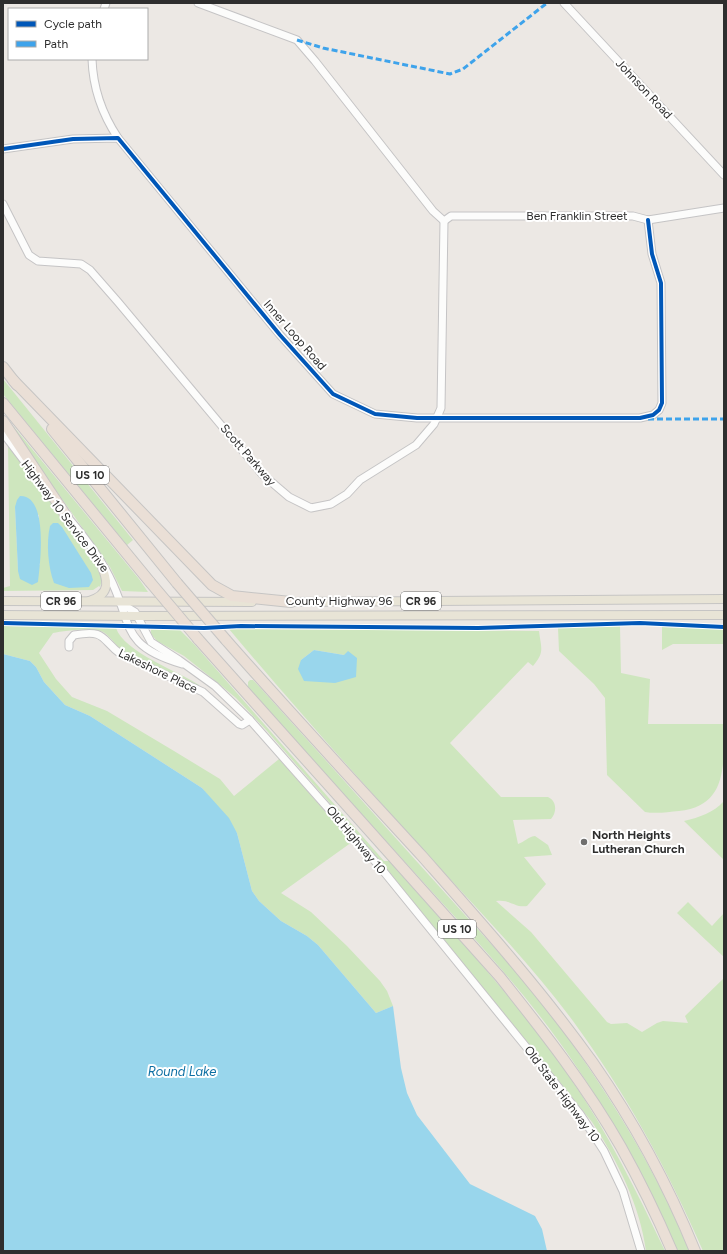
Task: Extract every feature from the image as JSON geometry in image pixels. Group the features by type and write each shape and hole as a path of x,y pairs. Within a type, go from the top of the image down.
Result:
{"highway":[{"name":"US 10","path":"3,367 177,582 226,640 486,928 571,1032 636,1130 672,1198 695,1251"},
{"path":"13,380 212,585 232,596 291,602"},
{"name":"US 10","path":"3,403 198,639 500,977 543,1031 576,1077 621,1148 672,1251"},
{"path":"3,421 67,517"}],"main road":[{"path":"78,602 91,600 105,591 106,578 100,562"},
{"name":"County Highway 96","path":"3,601 120,603 724,599"},
{"name":"County Highway 96","path":"3,615 724,615"}],"street":[{"path":"198,3 297,40 315,60 433,211 444,221 441,408 438,418"},
{"name":"Johnson Road","path":"564,3 724,175"},
{"name":"Inner Loop Road","path":"92,60 95,86 100,104 106,120 118,138 280,336 334,394 374,414 438,418 640,418 653,415 659,410 662,403 661,283 652,254 648,220"},
{"path":"3,149 73,139 118,138"},
{"name":"Scott Parkway","path":"3,204 29,256 38,261 81,264 90,270 262,474 289,497 311,508 331,504 347,494 360,480 416,445 438,418"},
{"name":"Ben Franklin Street","path":"444,221 451,216 633,216 648,220 724,208"},
{"name":"Highway 10 Service Drive","path":"3,433 100,562 110,577 120,603"},
{"path":"120,603 131,609 138,616"},
{"name":"Old Highway 10","path":"120,603 131,634 144,648 165,659 186,666"},
{"name":"Old Highway 10","path":"138,616 143,631 151,642 215,686 250,720 366,850 512,1030"},
{"name":"Lakeshore Place","path":"69,647 69,641 74,635 98,634 103,636 112,647 122,655 203,692 239,724 242,725 250,720"},
{"name":"Old State Highway 10","path":"512,1030 580,1114 604,1151 623,1191 641,1251"}],"green space":[{"path":"3,379 133,540 127,545 3,394"},
{"path":"14,427 139,579 148,592 122,591 110,567 12,428"},
{"path":"8,442 97,567 102,580 100,587 99,586 93,590 3,591 3,588 10,586","holes":["15,507 39,515 40,565 18,571"]},
{"path":"3,626 116,628 121,637 140,653 199,685 198,686 124,652 106,634 96,630 53,633 39,653 56,679 72,697 107,711 220,779 234,796 279,759 352,842 281,893 311,912 347,946 380,981 387,991 393,1006 376,1013 318,945 307,936 281,921 259,901 252,891 237,833 202,788 90,716 65,705 44,682 36,667 30,661 3,654"},
{"path":"620,626 621,673 650,679 648,724 724,724 724,755 720,781 714,792 706,801 695,808 679,811 653,813 645,812 607,775 605,698 594,684 559,651 558,628"},
{"path":"151,627 179,629 194,644 384,861 389,861 507,994 551,1050 585,1099 621,1163 665,1251 646,1251 639,1217 633,1200 618,1167 592,1122 381,862 267,731 236,698 184,656 157,641 151,634"},
{"path":"662,627 724,629 724,644 673,644 662,650"},
{"path":"229,629 539,631 541,653 537,661 533,666 528,662 450,743 501,797 548,797 553,801 555,807 551,819 513,820 518,844 530,837 535,836 548,845 552,855 524,857 546,884 527,906 519,906 505,901 496,901 531,932 607,1022 611,1024 627,1023 642,1032 663,1021 688,1023 685,1016 724,978 724,1251 703,1251 675,1191 644,1132 628,1104 573,1021 507,942 358,778","holes":["314,650 344,655 301,660"]},
{"path":"253,680 256,683 538,996 602,1088 641,1151 689,1251 678,1251 642,1178 602,1106 572,1060 538,1014 483,948 248,687 248,682"},
{"path":"724,801 724,860 684,821 706,814 715,809"},
{"path":"688,902 712,926 724,913 724,957 677,913"}],"water":[{"path":"20,496 29,499 35,507 39,518 41,532 38,582 32,585 20,579 18,571 15,507"},
{"path":"53,523 58,523 62,527 91,573 93,580 89,587 69,588 54,583 48,555 50,526"},
{"path":"314,650 344,655 348,651 357,658 356,677 335,683 304,681 298,669 301,660"},
{"name":"Round Lake","path":"3,654 30,661 36,667 44,682 65,705 90,716 202,788 229,818 237,833 252,891 259,901 281,921 307,936 318,945 376,1013 393,1006 401,1068 407,1093 417,1115 470,1184 535,1216 542,1229 547,1251 3,1251"}],"marked path":[{"path":"297,40 323,48 450,74 463,69 547,3"},
{"path":"648,419 724,419"}],"cycle path":[{"path":"3,149 73,139 118,138 280,335 333,394 375,414 417,418 640,418 653,415 659,410 662,403 661,283 652,254 648,220"},
{"path":"3,623 204,628 241,626 478,628 640,623 724,627"}],"place":[{"name":"North Heights Lutheran Church","path":"584,842"}]}
